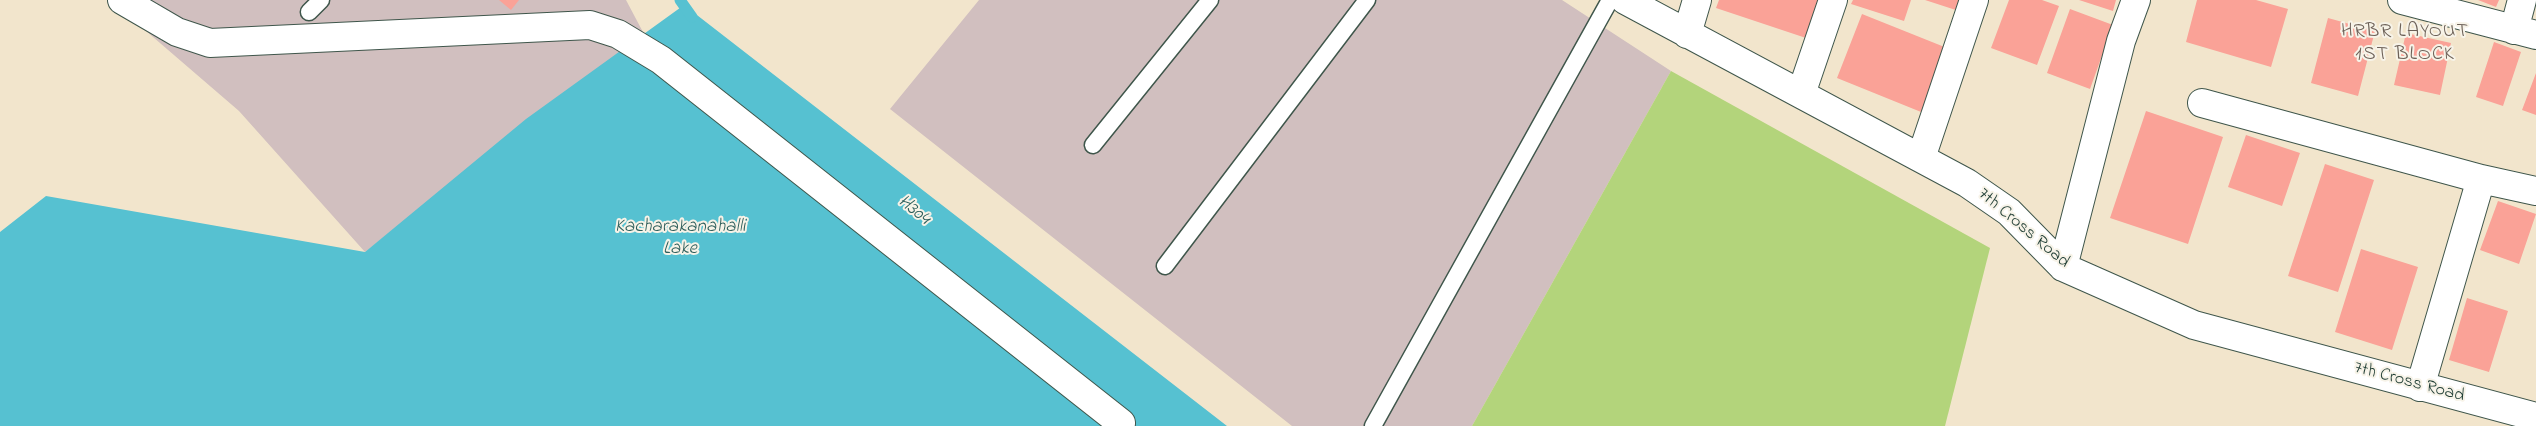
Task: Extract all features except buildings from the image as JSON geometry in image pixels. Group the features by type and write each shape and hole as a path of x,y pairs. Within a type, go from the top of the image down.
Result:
{"street":[{"path":"122,0 177,32 210,42 590,26 618,34 661,60 1121,423"},
{"name":"7th Cross Road","path":"1625,0 1967,183 2009,212 2062,267 2194,325 2536,417"},
{"path":"1687,34 1697,0"},
{"path":"1801,94 1833,0"},
{"path":"1921,158 1974,0"},
{"path":"2062,267 2122,41 2136,0"},
{"path":"2402,0 2525,33 2522,0"},
{"path":"2202,103 2536,191"},
{"path":"2420,387 2481,178"}],"lane":[{"path":"309,12 321,0"},
{"path":"1093,145 1210,0"},
{"path":"1164,266 1367,0"},
{"path":"1373,426 1610,0"}],"shaded area":[{"path":"110,0 626,0 644,34 365,252 239,111"},
{"path":"979,0 1562,0 1671,71 1472,426 1292,426 890,109"}],"green space":[{"path":"1671,71 1990,248 1945,426 1472,426"}],"water":[{"name":"Kacharakanahalli Lake","path":"684,5 1227,426 0,426 0,232 46,196 365,252 526,119"}],"waterway":[{"name":"H304","path":"680,0 692,17"}],"district":[{"name":"HRBR LAYOUT 1ST BLOCK","path":"2405,44"}]}
